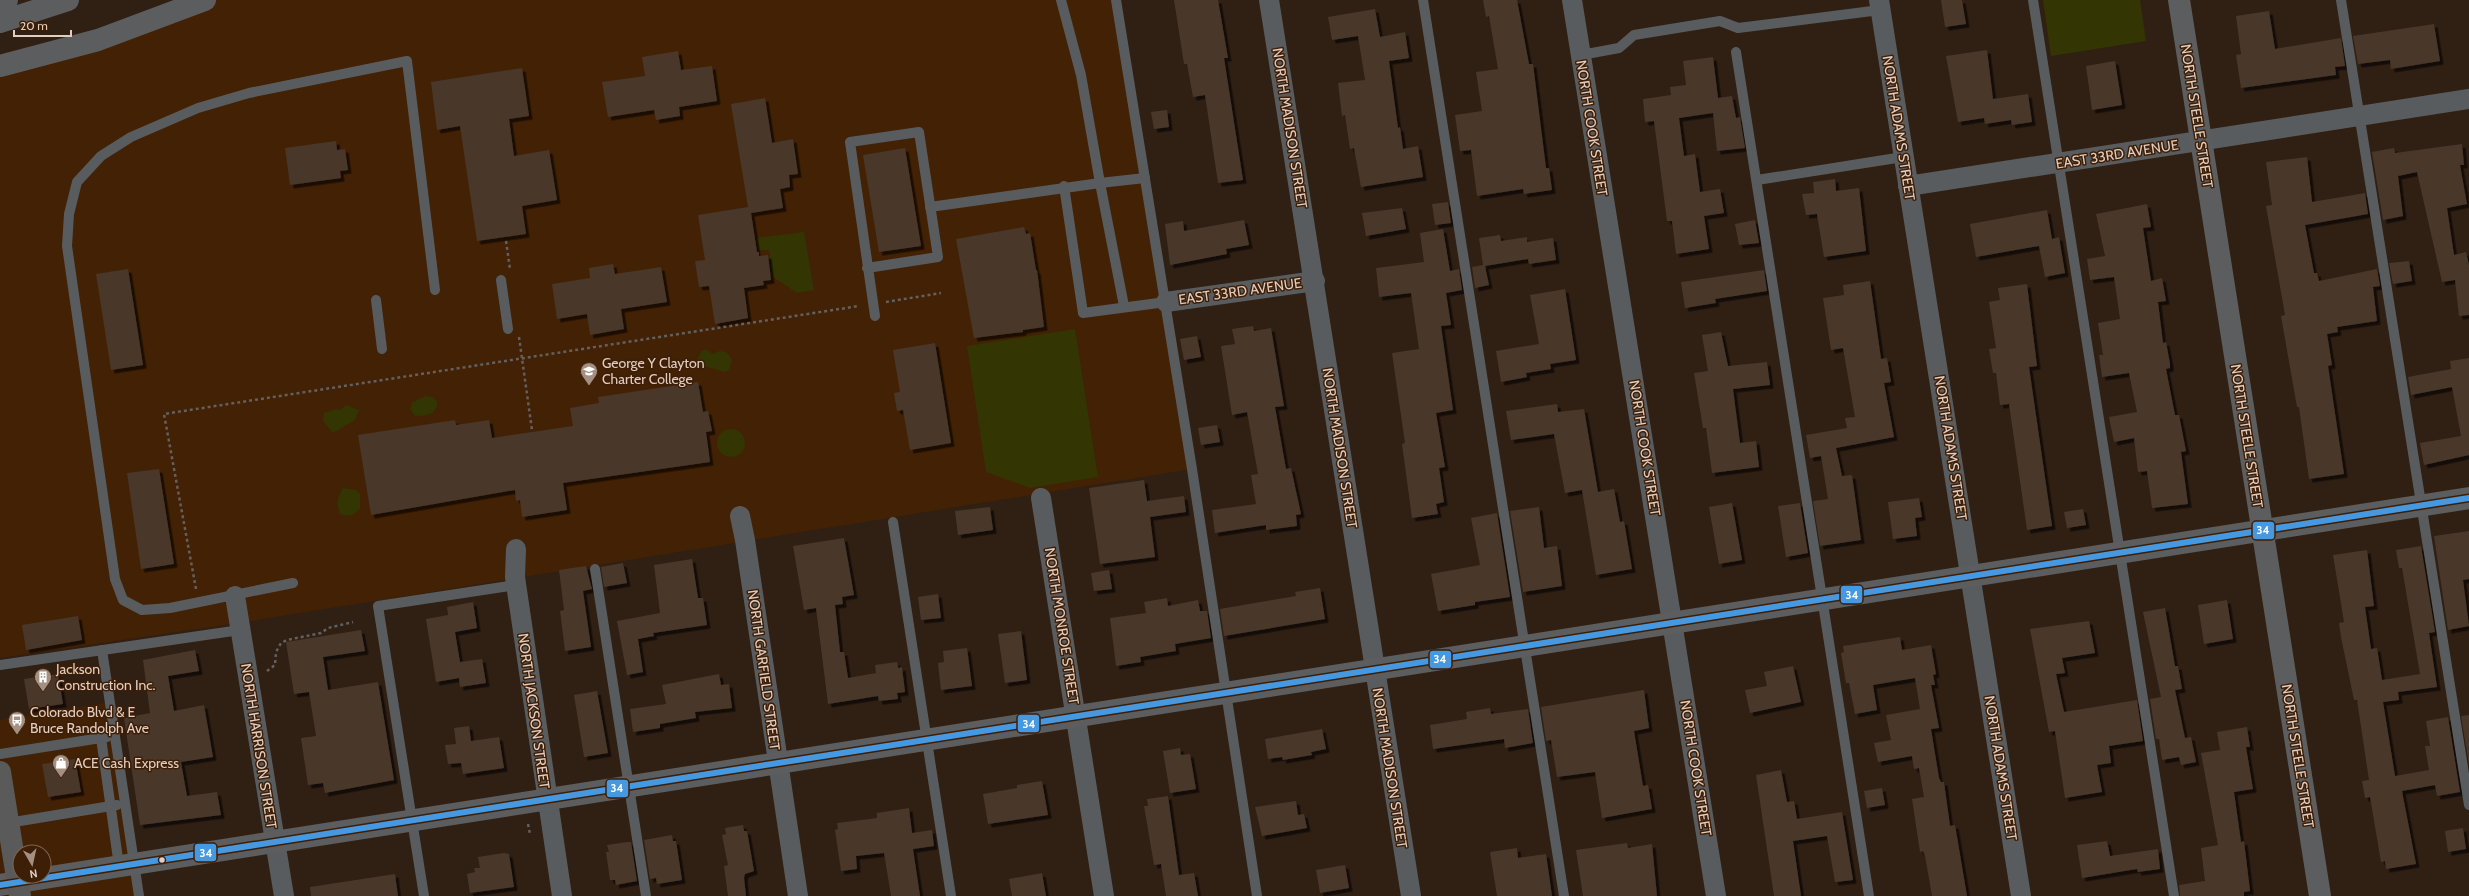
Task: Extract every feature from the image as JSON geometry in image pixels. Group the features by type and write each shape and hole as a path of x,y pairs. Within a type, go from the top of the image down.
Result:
{"main road":[{"path":"0,772 8,823 12,887"}],"street":[{"path":"0,1 7,0"},
{"path":"0,22 68,0"},
{"path":"0,66 98,40 205,0"},
{"name":"NORTH MADISON STREET","path":"1269,0 1315,281 1411,896"},
{"name":"NORTH COOK STREET","path":"1572,0 1716,896"},
{"name":"NORTH STEELE STREET","path":"2179,0 2320,896"},
{"name":"NORTH ADAMS STREET","path":"1880,5 2021,896"},
{"name":"EAST 33RD AVENUE","path":"1908,186 2469,99"},
{"name":"EAST 33RD AVENUE","path":"1166,302 1315,281"},
{"name":"NORTH MONROE STREET","path":"1041,498 1104,896"},
{"path":"12,887 127,865 275,841 2469,498"},
{"name":"NORTH GARFIELD STREET","path":"740,516 745,540 798,896"},
{"name":"NORTH JACKSON STREET","path":"516,550 516,585 562,896"},
{"name":"NORTH HARRISON STREET","path":"234,596 284,896"}],"lane":[{"path":"1061,0 1081,75 1124,306"},
{"path":"1116,0 1166,302 1225,693 1258,896"},
{"path":"1423,0 1564,896"},
{"path":"2033,0 2174,896"},
{"path":"2341,0 2358,116 2469,805"},
{"path":"1581,55 1618,48 1634,35 1720,21 1738,28 1880,5"},
{"path":"1736,52 1824,599 1869,896"},
{"path":"293,583 170,608 142,610 123,600 115,579 67,246 69,214 77,182 101,156 131,137 198,108 271,88 407,61 434,290"},
{"path":"867,268 938,257 919,132 850,142 867,268 875,316"},
{"path":"1757,180 1903,157"},
{"path":"930,207 1064,186 1145,178"},
{"path":"1064,186 1083,312 1166,302"},
{"path":"501,280 508,330"},
{"path":"376,300 382,350"},
{"path":"894,522 926,740 951,896"},
{"path":"595,569 646,896"},
{"path":"424,896 378,606 516,585"},
{"path":"0,665 240,630"},
{"path":"102,650 125,804 127,865"},
{"path":"0,754 115,736"},
{"path":"101,738 110,806 127,865 139,896"},
{"path":"8,823 125,804"}],"path":[{"path":"199,603 164,414 941,294"},
{"path":"264,674 275,665 276,652 281,643 322,633 328,628 353,622"},
{"path":"528,824 530,834"}],"shaded area":[{"name":"George Y Clayton Charter College","path":"205,0 1116,0 1192,469 239,623 0,658 0,66"},
{"path":"2043,0 2140,0 2146,41 2051,56"},
{"path":"804,232 814,290 797,293 773,277 769,250 759,250 756,238"},
{"path":"1075,329 1098,477 1030,488 986,472 967,346"},
{"path":"705,349 713,354 719,351 726,352 732,359 729,370 725,372 700,365 696,361 701,352"},
{"path":"425,396 432,397 437,401 436,409 427,415 415,416 410,409 412,403"},
{"path":"346,405 359,410 355,420 333,433 323,421 324,413 336,409 340,410"},
{"path":"731,429 741,433 745,443 741,453 731,457 721,453 717,443 721,433"},
{"path":"343,488 356,490 360,494 360,509 351,515 340,514 338,501 339,495"},
{"path":"110,702 139,896 0,896 0,720"}],"building":[{"path":"1174,0 1218,0 1228,58 1224,58 1243,180 1218,183 1205,95 1193,97 1187,64 1184,64"},
{"path":"1483,0 1517,0 1529,64 1533,64 1546,168 1549,168 1552,190 1524,194 1523,189 1477,196 1471,150 1460,151 1455,115 1482,111 1476,72 1498,69 1489,16 1486,17"},
{"path":"1941,0 1962,0 1966,24 1945,27"},
{"path":"1375,9 1380,37 1405,32 1409,58 1389,61 1398,128 1400,127 1403,149 1418,146 1423,177 1361,187 1354,148 1350,149 1345,115 1342,116 1338,83 1365,80 1358,36 1332,40 1328,17"},
{"path":"2269,11 2275,49 2341,38 2345,66 2335,67 2336,75 2241,88 2236,55 2241,54 2236,16"},
{"path":"2434,24 2440,61 2391,69 2390,60 2358,64 2353,36"},
{"path":"1987,50 1993,99 2028,94 2032,122 2012,125 2011,120 1985,124 1984,118 1958,122 1946,56"},
{"path":"678,51 681,70 712,66 717,101 679,107 680,116 656,120 654,110 608,117 602,82 645,76 642,57"},
{"path":"1713,57 1718,98 1732,96 1736,118 1740,117 1745,148 1717,151 1713,113 1679,118 1684,156 1695,154 1700,192 1720,189 1724,213 1704,216 1709,249 1676,254 1672,221 1667,221 1654,121 1645,122 1643,99 1671,95 1670,87 1686,85 1683,61"},
{"path":"2115,61 2122,105 2092,110 2086,66"},
{"path":"522,68 529,116 509,119 514,156 549,150 557,200 522,206 526,234 477,241 460,126 437,130 431,82"},
{"path":"765,98 772,143 793,139 798,174 789,175 790,187 780,189 783,208 751,213 757,252 759,252 759,256 768,255 771,280 763,281 764,285 744,288 748,318 715,324 709,286 699,287 695,261 705,260 698,215 748,207 731,104"},
{"path":"1167,110 1169,127 1154,129 1151,112"},
{"path":"336,141 337,150 345,149 348,170 340,171 341,178 290,185 285,148"},
{"path":"2462,144 2464,165 2460,165 2467,204 2447,208 2454,255 2466,252 2469,265 2469,315 2459,316 2455,280 2442,282 2417,172 2398,176 2403,216 2383,220 2372,152 2394,148 2395,153"},
{"path":"905,148 921,246 879,252 863,155"},
{"path":"2307,157 2312,202 2365,193 2368,214 2305,225 2314,273 2317,273 2319,281 2377,269 2380,286 2373,287 2377,321 2337,327 2338,332 2327,334 2332,365 2328,366 2344,474 2309,479 2299,407 2297,407 2281,316 2285,315 2266,206 2272,205 2266,162"},
{"path":"1835,179 1836,191 1859,188 1866,251 1824,257 1817,214 1806,215 1802,194 1814,193 1813,182"},
{"path":"1448,202 1451,223 1435,225 1432,204"},
{"path":"2147,204 2151,227 2143,228 2151,281 2162,278 2166,301 2158,302 2163,343 2166,342 2170,364 2170,368 2166,369 2175,415 2179,415 2186,451 2181,452 2188,504 2152,508 2147,471 2138,472 2134,438 2114,442 2109,417 2137,412 2129,373 2102,377 2099,355 2103,355 2098,323 2120,319 2114,277 2090,280 2087,259 2105,256 2096,214"},
{"path":"1402,208 1406,229 1366,236 1362,213"},
{"path":"2047,210 2052,239 2059,237 2065,273 2045,277 2039,246 1976,257 1970,224"},
{"path":"1244,220 1249,245 1226,249 1227,254 1170,265 1165,224 1183,221 1184,231"},
{"path":"1755,220 1759,243 1739,245 1735,224"},
{"path":"1024,227 1026,234 1030,233 1037,270 1044,327 1023,330 1023,332 974,338 956,239"},
{"path":"1443,229 1450,271 1459,269 1462,290 1446,293 1451,325 1441,326 1453,410 1436,413 1445,467 1439,468 1444,502 1436,504 1438,514 1412,518 1402,444 1405,443 1392,353 1419,349 1411,293 1379,297 1376,268 1424,262 1420,233"},
{"path":"1500,235 1501,241 1527,237 1527,242 1553,238 1556,260 1529,264 1528,259 1485,266 1489,285 1475,288 1472,267 1483,265 1479,238"},
{"path":"2409,261 2412,281 2393,284 2389,263"},
{"path":"613,264 615,274 661,267 667,302 621,309 624,329 590,335 587,314 557,319 552,284 590,278 589,268"},
{"path":"128,269 143,365 111,370 96,274"},
{"path":"1764,270 1767,291 1715,299 1716,303 1685,308 1681,282"},
{"path":"1870,281 1881,359 1887,358 1891,382 1884,383 1894,437 1836,448 1842,476 1852,475 1861,540 1820,546 1813,501 1828,499 1821,456 1810,458 1806,435 1847,428 1845,418 1855,417 1843,348 1831,350 1823,298 1844,295 1843,285"},
{"path":"2027,284 2037,366 2029,367 2052,526 2027,530 2009,404 2000,405 1996,373 1993,373 1989,349 1996,348 1989,302 2000,300 1998,288"},
{"path":"1565,289 1576,360 1550,364 1551,369 1526,373 1527,377 1501,382 1496,351 1539,344 1530,295"},
{"path":"1253,326 1254,331 1271,328 1284,406 1275,407 1286,469 1291,468 1301,514 1296,515 1297,526 1266,530 1266,525 1215,533 1212,510 1256,504 1251,475 1258,474 1247,412 1232,415 1221,346 1235,344 1232,329"},
{"path":"1721,332 1728,366 1767,362 1770,385 1733,389 1740,443 1756,441 1759,467 1712,473 1706,428 1703,428 1694,373 1708,371 1702,335"},
{"path":"1197,336 1201,357 1184,360 1180,339"},
{"path":"935,343 951,443 910,450 903,410 897,411 894,393 900,392 893,350"},
{"path":"2469,358 2469,455 2424,465 2420,443 2461,436 2452,387 2411,395 2408,377 2451,369 2450,361"},
{"path":"698,382 703,412 708,411 712,431 706,432 710,462 563,483 567,510 522,517 520,500 516,501 515,490 371,515 358,435 455,420 456,425 489,420 492,438 573,426 570,408 599,403 598,397"},
{"path":"1557,404 1558,412 1584,409 1598,492 1614,489 1620,522 1624,521 1632,569 1596,575 1582,490 1565,493 1554,434 1511,440 1506,411"},
{"path":"1217,425 1220,442 1201,445 1198,428"},
{"path":"159,469 174,564 141,569 127,473"},
{"path":"1144,480 1147,501 1184,496 1186,512 1150,517 1155,557 1100,564 1089,488"},
{"path":"1919,498 1922,517 1915,518 1917,536 1893,539 1888,502"},
{"path":"1732,503 1742,560 1719,564 1709,507"},
{"path":"1800,503 1808,553 1786,557 1778,506"},
{"path":"990,507 993,530 958,535 955,511"},
{"path":"1539,507 1544,548 1557,546 1562,586 1523,592 1510,511"},
{"path":"2083,509 2086,525 2067,528 2064,512"},
{"path":"1497,513 1510,597 1475,602 1475,605 1438,611 1431,574 1480,565 1471,518"},
{"path":"2469,531 2469,579 2463,580 2469,626 2448,630 2434,536"},
{"path":"844,538 854,595 842,597 843,604 835,605 840,652 844,652 848,678 876,673 875,665 897,662 898,668 902,667 905,692 897,693 898,699 879,701 878,696 828,704 816,608 804,610 793,546"},
{"path":"2421,546 2435,632 2429,633 2437,687 2398,692 2399,700 2383,702 2395,776 2429,770 2425,746 2430,746 2426,721 2448,717 2460,792 2437,796 2435,785 2402,791 2416,864 2386,869 2385,861 2381,862 2370,797 2365,798 2362,781 2369,780 2357,700 2354,700 2341,637 2339,623 2344,622 2333,555 2367,550 2374,606 2365,607 2371,649 2377,648 2382,680 2420,674 2402,568 2399,568 2396,550"},
{"path":"692,559 698,598 703,598 707,625 653,633 654,636 638,639 643,672 627,675 617,621 660,613 654,565"},
{"path":"623,563 627,583 604,587 601,567"},
{"path":"586,566 592,589 583,591 591,647 565,651 560,611 564,610 559,570"},
{"path":"1109,570 1112,589 1094,591 1091,573"},
{"path":"1320,588 1325,619 1224,636 1220,609 1296,596 1295,592"},
{"path":"938,594 941,618 921,620 918,597"},
{"path":"1167,598 1168,606 1198,600 1200,611 1207,611 1211,638 1175,644 1176,651 1140,657 1141,662 1116,666 1110,618 1146,613 1144,602"},
{"path":"2227,600 2233,639 2204,644 2198,605"},
{"path":"473,602 477,628 455,632 460,662 482,659 486,683 460,687 459,678 436,682 426,619 448,615 447,607"},
{"path":"2165,608 2175,666 2178,666 2182,689 2175,690 2185,738 2191,737 2196,762 2181,765 2179,757 2162,760 2159,739 2156,739 2150,699 2161,697 2143,612"},
{"path":"78,616 82,640 26,650 22,625"},
{"path":"2089,621 2095,653 2062,658 2065,673 2056,674 2064,712 2137,700 2143,741 2109,746 2111,763 2097,765 2102,792 2065,798 2055,731 2049,732 2030,629"},
{"path":"361,630 365,651 323,657 328,690 378,682 394,780 325,793 323,783 308,785 301,738 316,736 309,692 294,694 286,642"},
{"path":"1021,631 1027,680 1005,683 998,634"},
{"path":"1900,637 1902,650 1931,645 1936,674 1933,675 1935,685 1931,685 1939,728 1931,729 1939,778 1941,782 1944,782 1950,826 1955,825 1967,896 1932,896 1925,856 1923,851 1920,852 1912,799 1924,797 1919,768 1914,769 1912,756 1878,762 1874,743 1891,740 1886,715 1920,709 1915,678 1873,685 1877,710 1855,714 1849,683 1846,683 1841,653 1844,652 1843,646"},
{"path":"967,648 972,686 941,690 938,663 944,662 943,651"},
{"path":"195,650 199,671 168,676 174,711 204,705 213,757 181,762 187,796 217,792 221,815 140,825 124,718 150,713 143,660"},
{"path":"1793,666 1801,702 1750,713 1745,690 1767,686 1764,672"},
{"name":"Jackson Construction Inc.","path":"58,674 63,704 29,709 24,679"},
{"path":"719,674 721,685 729,684 732,708 695,712 696,718 660,724 660,728 633,732 630,709 666,704 662,685"},
{"path":"1644,690 1649,728 1634,731 1643,786 1648,785 1652,809 1602,818 1595,772 1557,777 1551,740 1546,741 1541,707"},
{"path":"597,691 608,753 584,757 574,695"},
{"path":"1490,708 1491,714 1528,709 1533,743 1505,748 1504,739 1433,749 1430,725 1467,719 1466,712"},
{"path":"2469,715 2469,764 2461,716"},
{"path":"469,726 471,741 499,737 504,768 463,774 461,763 448,764 445,745 456,744 454,728"},
{"path":"2247,727 2250,747 2246,747 2253,789 2234,792 2241,842 2244,841 2250,891 2244,892 2244,896 2180,896 2179,885 2205,881 2201,848 2218,845 2201,753 2220,750 2217,732"},
{"path":"1322,729 1326,749 1311,752 1312,755 1283,760 1282,757 1268,759 1265,739"},
{"path":"1180,748 1181,755 1190,754 1196,789 1170,793 1163,751"},
{"name":"ACE Cash Express","path":"75,759 81,792 48,797 42,764"},
{"path":"1781,770 1787,802 1794,801 1797,819 1842,812 1853,880 1835,882 1827,836 1793,841 1801,896 1774,896 1756,775"},
{"path":"1042,781 1048,815 988,824 983,794 1017,788 1017,785"},
{"path":"1882,788 1885,805 1867,808 1864,791"},
{"path":"1168,796 1179,875 1194,873 1198,896 1166,896 1161,864 1154,865 1144,806 1148,806 1147,799"},
{"path":"1296,801 1298,815 1304,814 1307,828 1262,836 1255,807"},
{"path":"909,808 912,833 932,830 934,846 913,849 920,896 891,896 884,853 856,856 857,869 841,871 835,830 838,829 837,823 877,818 877,813"},
{"path":"743,825 744,831 747,831 754,871 745,874 746,896 728,896 724,866 728,865 722,835 726,834 725,828"},
{"path":"2463,828 2466,849 2448,852 2445,831"},
{"path":"672,835 673,841 676,841 682,880 657,884 656,878 650,879 644,840"},
{"path":"2107,841 2110,856 2158,849 2160,869 2138,872 2137,869 2082,878 2077,845"},
{"path":"631,842 637,881 616,885 615,880 610,880 606,852 609,852 607,845"},
{"path":"1627,843 1628,848 1652,844 1657,896 1583,896 1576,850"},
{"path":"1517,848 1518,858 1546,854 1552,896 1497,896 1490,852"},
{"path":"504,853 509,854 514,887 470,893 467,874 475,872 474,868 480,868 478,857"},
{"path":"1345,865 1349,888 1320,893 1316,870"},
{"path":"1042,873 1046,896 1012,896 1009,879"},
{"path":"395,874 398,896 311,896 310,887"}],"transit line":[{"name":"34","path":"0,885 2469,498"}],"place":[{"name":"George Y Clayton Charter College","path":"589,386"},
{"name":"Jackson Construction Inc.","path":"43,692"},
{"name":"Colorado Blvd & E Bruce Randolph Ave","path":"17,735"},
{"name":"ACE Cash Express","path":"61,778"}]}
